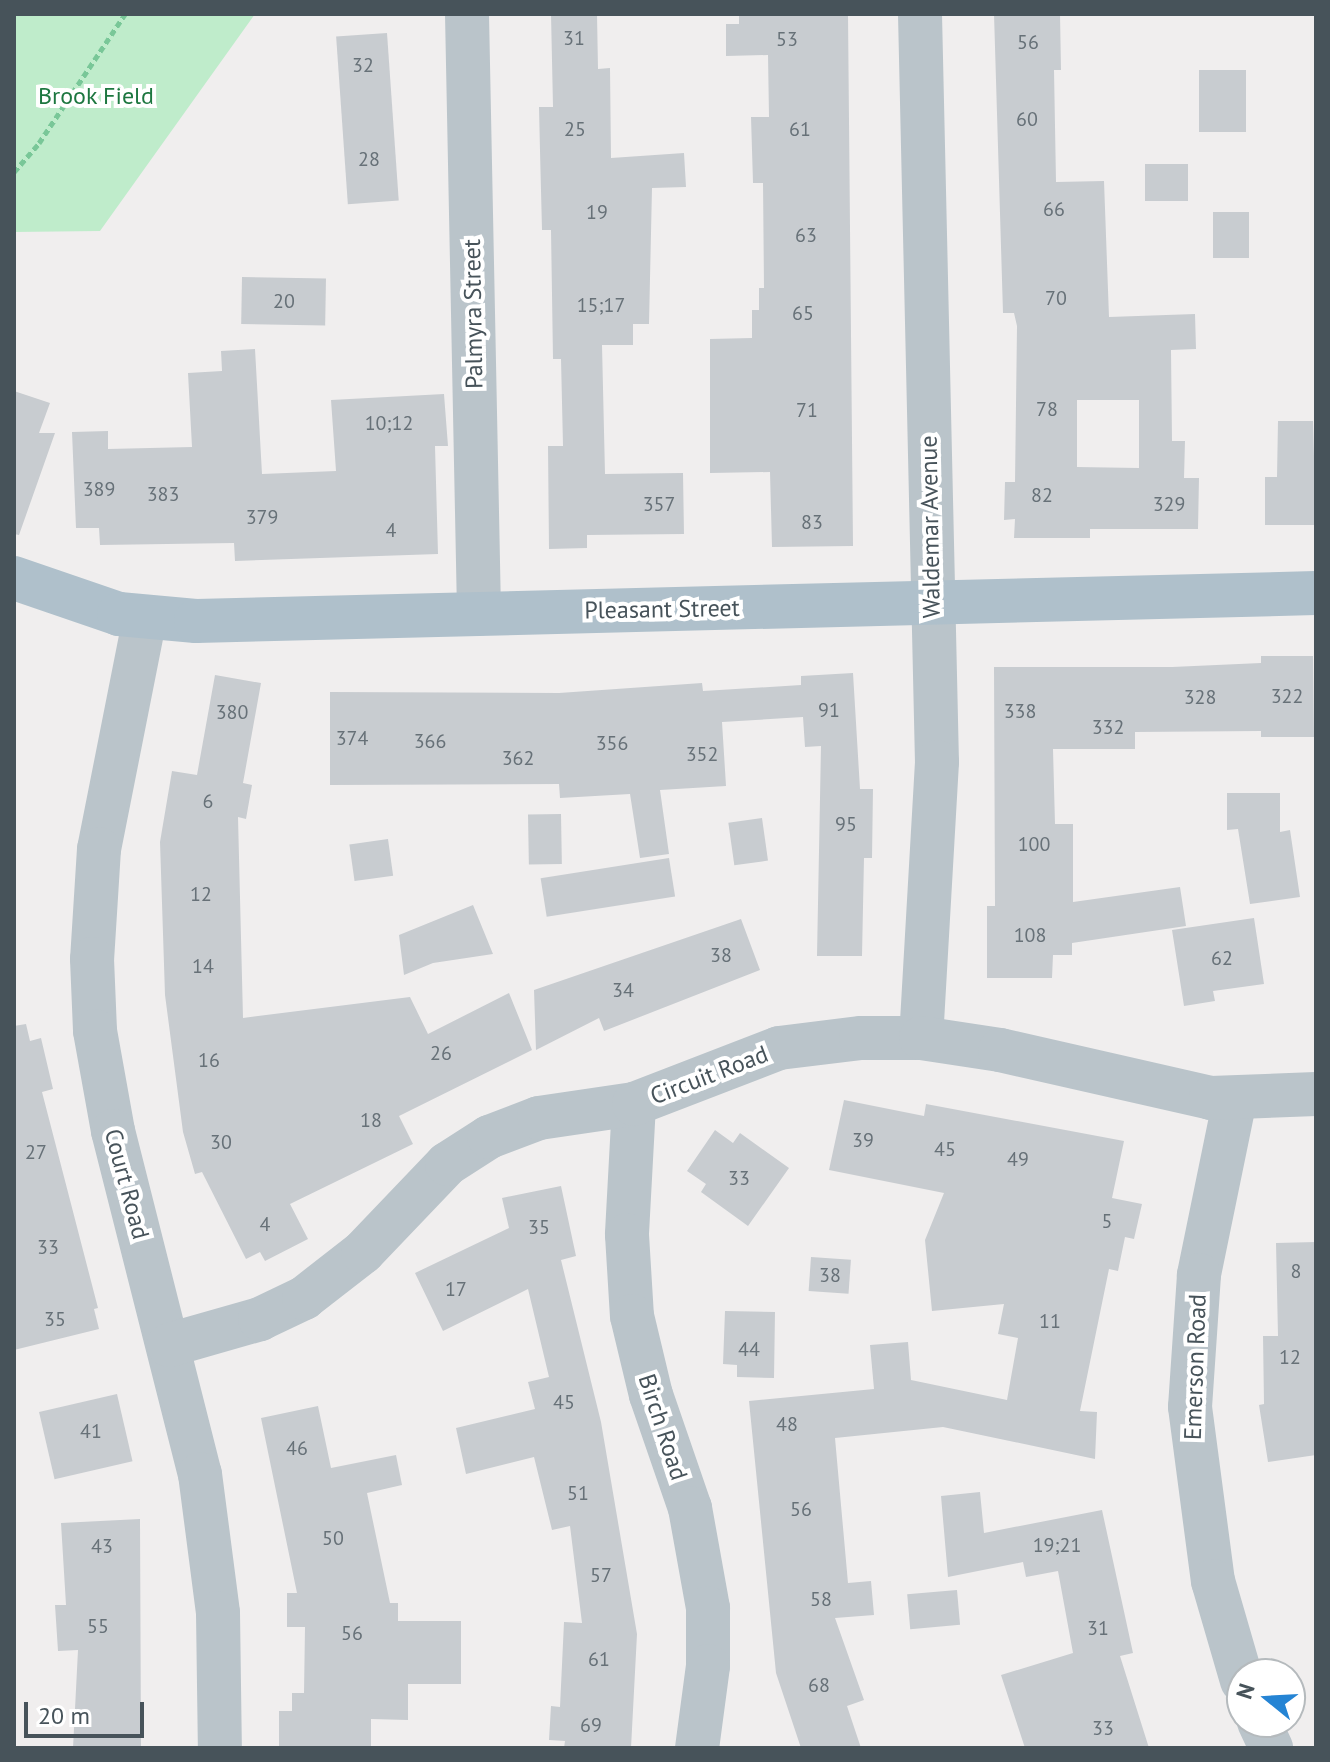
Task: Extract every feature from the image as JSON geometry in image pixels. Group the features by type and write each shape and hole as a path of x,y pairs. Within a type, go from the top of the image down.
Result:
{"main road":[{"name":"Pleasant Street","path":"14,578 98,608 145,617 479,614 1316,593"}],"street":[{"name":"Palmyra Street","path":"467,14 479,614"},
{"name":"Waldemar Avenue","path":"920,14 930,602 937,762 921,1038"},
{"name":"Court Road","path":"145,617 104,813 95,887 93,994 105,1097 188,1412 211,1544 221,1654 220,1748"},
{"name":"Circuit Road","path":"169,1345 260,1319 304,1298 363,1252 447,1164 489,1137 539,1118 634,1104 779,1048 861,1038 921,1038 1235,1099 1316,1094"},
{"name":"Emerson Road","path":"1235,1099 1199,1275 1190,1407 1213,1581 1235,1658"},
{"name":"Birch Road","path":"634,1104 627,1235 632,1316 651,1395 690,1508 708,1608 708,1666 697,1748"}],"path":[{"path":"14,172 39,143 125,14"}],"green space":[{"name":"Brook Field","path":"14,14 255,14 100,231 14,232"}],"building":[{"path":"551,14 597,14 598,69 610,68 611,158 684,153 686,187 652,188 649,324 633,324 633,345 602,345 605,474 683,473 684,534 587,535 587,548 549,549 548,446 563,446 561,359 553,359 551,230 542,230 539,107 553,107"},
{"path":"739,14 848,14 853,546 772,547 770,472 710,473 710,339 752,338 752,310 759,310 759,288 764,288 763,183 753,183 751,117 769,117 768,55 726,56 726,24 739,24"},
{"path":"994,14 1060,14 1061,70 1054,70 1056,182 1104,181 1109,317 1195,314 1196,349 1171,350 1172,441 1185,441 1184,478 1199,478 1198,529 1090,529 1090,538 1014,538 1015,519 1004,520 1005,482 1015,482 1017,326 1014,313 1003,313","holes":["1077,400 1139,400 1139,468 1077,467"]},
{"path":"387,33 399,201 348,204 336,37"},
{"path":"1199,70 1246,70 1246,132 1199,132"},
{"path":"1145,164 1188,164 1188,201 1145,201"},
{"path":"1213,212 1249,212 1249,258 1213,258"},
{"path":"242,277 326,278 325,325 241,324"},
{"path":"255,349 262,474 336,471 331,400 444,394 448,446 435,446 438,554 235,561 234,543 100,545 99,528 76,528 72,432 108,431 108,449 192,447 188,373 222,371 221,351"},
{"path":"14,391 50,403 39,433 55,433 19,535 14,534"},
{"path":"1278,421 1313,421 1316,525 1265,525 1265,477 1277,477"},
{"path":"1261,656 1313,656 1314,737 1261,737 1261,731 1135,732 1135,749 1053,749 1055,824 1073,824 1073,902 1180,887 1186,926 1072,943 1072,955 1053,955 1052,978 987,978 987,906 995,906 994,667 1172,667 1261,663"},
{"path":"853,673 860,789 873,789 872,858 864,858 862,956 817,956 821,746 805,747 803,717 722,722 726,786 660,790 669,854 640,858 630,794 560,798 559,784 330,785 330,692 559,693 702,683 703,691 801,685 801,676"},
{"path":"215,675 261,683 243,783 252,785 246,819 238,817 243,1018 410,997 428,1034 509,993 532,1050 399,1116 413,1144 290,1204 308,1239 265,1261 260,1252 246,1259 202,1172 195,1174 183,1132 165,995 160,842 172,771 197,775"},
{"path":"1227,793 1280,793 1280,832 1290,830 1300,897 1250,904 1238,829 1227,830"},
{"path":"561,814 562,864 529,865 528,815"},
{"path":"762,818 768,861 734,865 728,823"},
{"path":"388,839 393,876 355,881 349,844"},
{"path":"669,858 675,897 547,917 541,878"},
{"path":"473,905 493,954 433,963 404,975 399,935"},
{"path":"1254,918 1264,984 1213,991 1215,1001 1184,1006 1172,930"},
{"path":"741,919 760,970 604,1031 599,1018 536,1050 534,990"},
{"path":"26,1024 30,1041 41,1038 53,1089 42,1092 98,1308 94,1309 99,1329 14,1350 14,1026"},
{"path":"844,1100 924,1116 926,1104 1124,1141 1112,1198 1142,1204 1134,1239 1125,1237 1118,1271 1109,1269 1080,1411 1097,1412 1095,1459 943,1427 835,1438 848,1583 871,1581 874,1615 835,1618 864,1700 847,1706 861,1748 801,1748 776,1673 749,1401 874,1389 870,1345 908,1342 911,1380 1007,1400 1018,1338 998,1334 1004,1304 932,1311 925,1240 944,1193 829,1170"},
{"path":"715,1130 733,1143 740,1133 789,1168 748,1226 701,1192 706,1184 687,1171"},
{"path":"561,1186 576,1256 561,1260 601,1422 637,1634 631,1748 564,1748 565,1741 549,1740 551,1706 560,1707 564,1622 582,1623 570,1526 552,1530 534,1457 466,1474 456,1428 535,1409 528,1382 549,1377 528,1289 443,1331 415,1273 509,1228 502,1198"},
{"path":"1316,1242 1316,1455 1268,1462 1259,1405 1264,1404 1263,1336 1278,1336 1276,1243"},
{"path":"811,1257 851,1260 849,1294 809,1291"},
{"path":"725,1311 775,1312 774,1378 737,1377 737,1365 723,1364"},
{"path":"117,1394 133,1461 55,1479 39,1412"},
{"path":"318,1406 331,1468 396,1455 402,1485 367,1493 390,1603 398,1603 398,1621 461,1621 461,1684 408,1684 408,1720 371,1719 371,1748 279,1748 279,1711 292,1711 292,1693 304,1693 305,1627 287,1627 287,1593 297,1593 261,1418"},
{"path":"980,1492 984,1533 1102,1510 1133,1653 1120,1656 1149,1748 1025,1748 1001,1675 1073,1653 1058,1571 1026,1577 1023,1562 948,1577 941,1496"},
{"path":"140,1519 141,1748 73,1748 78,1650 58,1651 55,1605 66,1605 61,1523"},
{"path":"957,1590 960,1625 910,1629 907,1594"}]}
